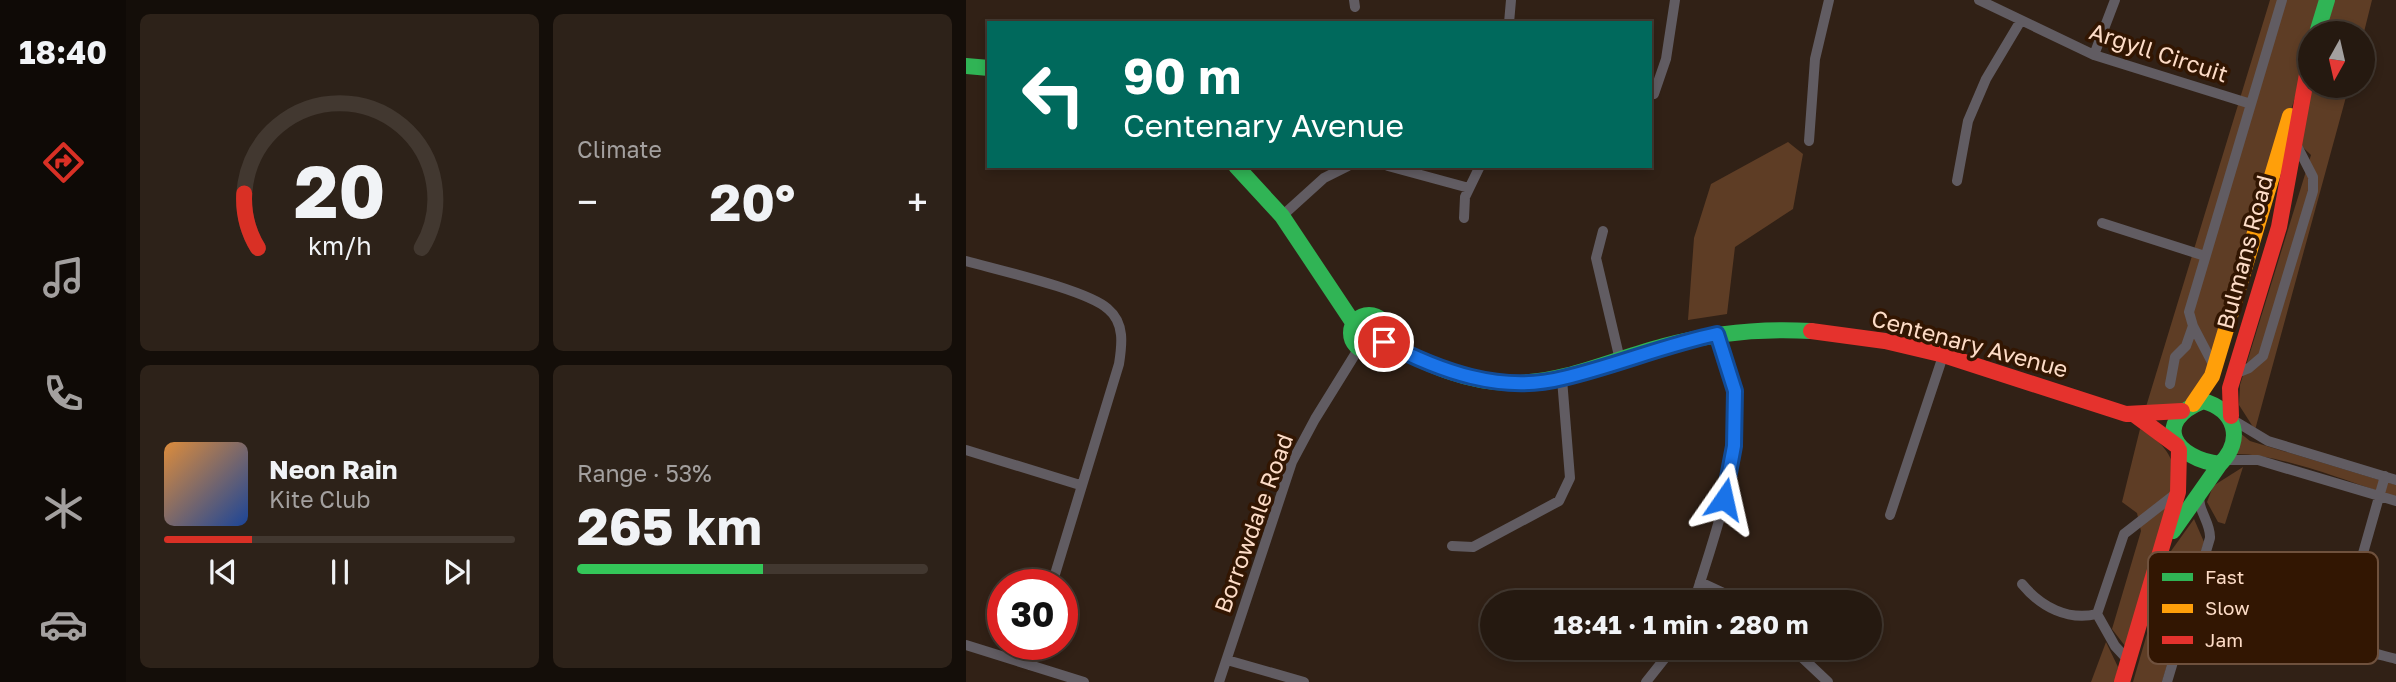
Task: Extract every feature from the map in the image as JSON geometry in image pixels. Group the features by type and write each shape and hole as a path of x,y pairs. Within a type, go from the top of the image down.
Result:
{"street":[{"path":"1508,21 1511,0"},
{"path":"1654,94 1666,59 1675,0"},
{"path":"1809,141 1815,59 1829,0"},
{"name":"Argyll Circuit","path":"1979,0 2020,22 2094,55 2251,104"},
{"path":"2094,55 2115,0"},
{"path":"2215,368 2193,327 2189,312 2282,0"},
{"path":"2321,21 2327,0"},
{"path":"1957,181 1968,121 1986,79 2020,22"},
{"path":"966,65 987,68"},
{"name":"Bulmans Road","path":"2188,407 2208,384 2215,368 2298,93"},
{"name":"Bulmans Road","path":"2232,418 2229,397 2234,374 2279,228 2302,98"},
{"path":"2234,374 2259,362 2263,356 2313,191 2313,177 2294,139"},
{"path":"1238,168 1282,216 1354,324 1352,338 1359,348 1375,350 1384,342 1387,330 1381,320 1364,316 1354,324"},
{"path":"1282,216 1324,178 1344,168"},
{"path":"1395,168 1469,188"},
{"path":"1464,218 1469,188 1479,168"},
{"path":"2102,223 2205,256"},
{"path":"1604,231 1596,258 1620,359"},
{"path":"966,261 1089,296 1110,310 1123,336 1119,364 1056,569"},
{"path":"2169,384 2175,357 2186,346 2193,327"},
{"name":"Centenary Avenue","path":"1384,342 1429,366 1468,377 1512,383 1562,379 1620,359 1717,334 1772,330 1827,332 1875,338 2135,415 2178,448"},
{"path":"1698,590 1724,499 1734,446 1735,391 1717,334"},
{"path":"2186,346 2204,348"},
{"name":"Borrowdale Road","path":"1219,682 1292,462 1359,348"},
{"path":"1890,515 1943,356"},
{"path":"1452,546 1473,547 1559,501 1570,478 1562,379"},
{"path":"2161,552 2178,492 2178,448 2174,428 2188,407 2214,403 2268,441 2390,478 2379,496 2363,552"},
{"name":"Centenary Avenue","path":"2135,415 2188,407"},
{"path":"2162,552 2179,520 2223,462 2235,441 2232,418"},
{"path":"2178,448 2195,462 2258,460 2396,501"},
{"path":"966,450 1080,485"},
{"path":"2128,660 2115,646 2097,614 2124,534 2129,527 2178,492"},
{"path":"2200,493 2198,499 2208,523 2210,538 2206,552"},
{"path":"1700,582 1718,590"},
{"path":"2022,584 2047,607 2082,617 2097,614"},
{"path":"2122,682 2148,594"},
{"path":"966,646 1084,682"},
{"path":"2378,654 2396,659"},
{"path":"1029,665 1030,660"},
{"path":"1227,660 1304,682"},
{"path":"1646,682 1663,660"},
{"path":"1805,660 1828,682"},
{"path":"2167,682 2172,664"}],"shaded area":[{"path":"2270,0 2325,0 2315,21 2298,21 2298,88 2211,368 2183,408 2145,410"},
{"path":"2327,0 2372,0 2367,21 2321,21"},
{"path":"2306,98 2346,98 2255,430 2239,405 2240,385 2311,155 2294,139"},
{"path":"1788,142 1803,154 1793,209 1735,247 1727,314 1688,320 1694,238 1711,184"},
{"path":"2140,429 2165,449 2177,478 2154,552 2148,552 2148,572 2125,646 2112,629 2141,531 2137,513 2122,502"},
{"path":"2240,433 2250,441 2396,485 2396,497 2293,463 2234,454"},
{"path":"2243,467 2225,524 2218,522 2207,502 2213,486"},
{"path":"2194,519 2204,542 2201,552 2171,551"},
{"path":"2148,630 2148,664 2167,664 2162,682 2133,682"},
{"path":"2106,642 2118,667 2115,682 2091,682"}],"traffic: fast":[{"path":"2321,21 2327,0"},
{"path":"966,66 987,68"},
{"path":"1238,168 1282,216 1354,324"},
{"path":"1369,315 1381,321 1387,333 1381,345 1369,351 1357,345 1351,333 1357,321 1369,315"},
{"path":"1384,342 1447,371 1480,380 1515,383 1553,379 1645,351 1700,338 1755,331 1811,331"},
{"path":"2203,401 2223,411 2233,427 2232,445 2220,464 2191,455 2175,438 2177,419 2203,401"},
{"path":"2173,531 2220,464"}],"traffic: slow":[{"path":"2193,404 2212,376 2290,116"}],"traffic: jam":[{"path":"2231,416 2230,388 2279,227 2303,98"},
{"path":"1811,331 1885,341 1940,354 2126,414 2182,411"},
{"path":"2135,415 2177,446"},
{"path":"2160,552 2178,492 2179,450"},
{"path":"2122,682 2148,594"}],"route":[{"path":"1384,342 1429,366 1468,377 1512,383 1562,379 1681,341 1717,334 1735,391 1734,446 1724,499"}]}
